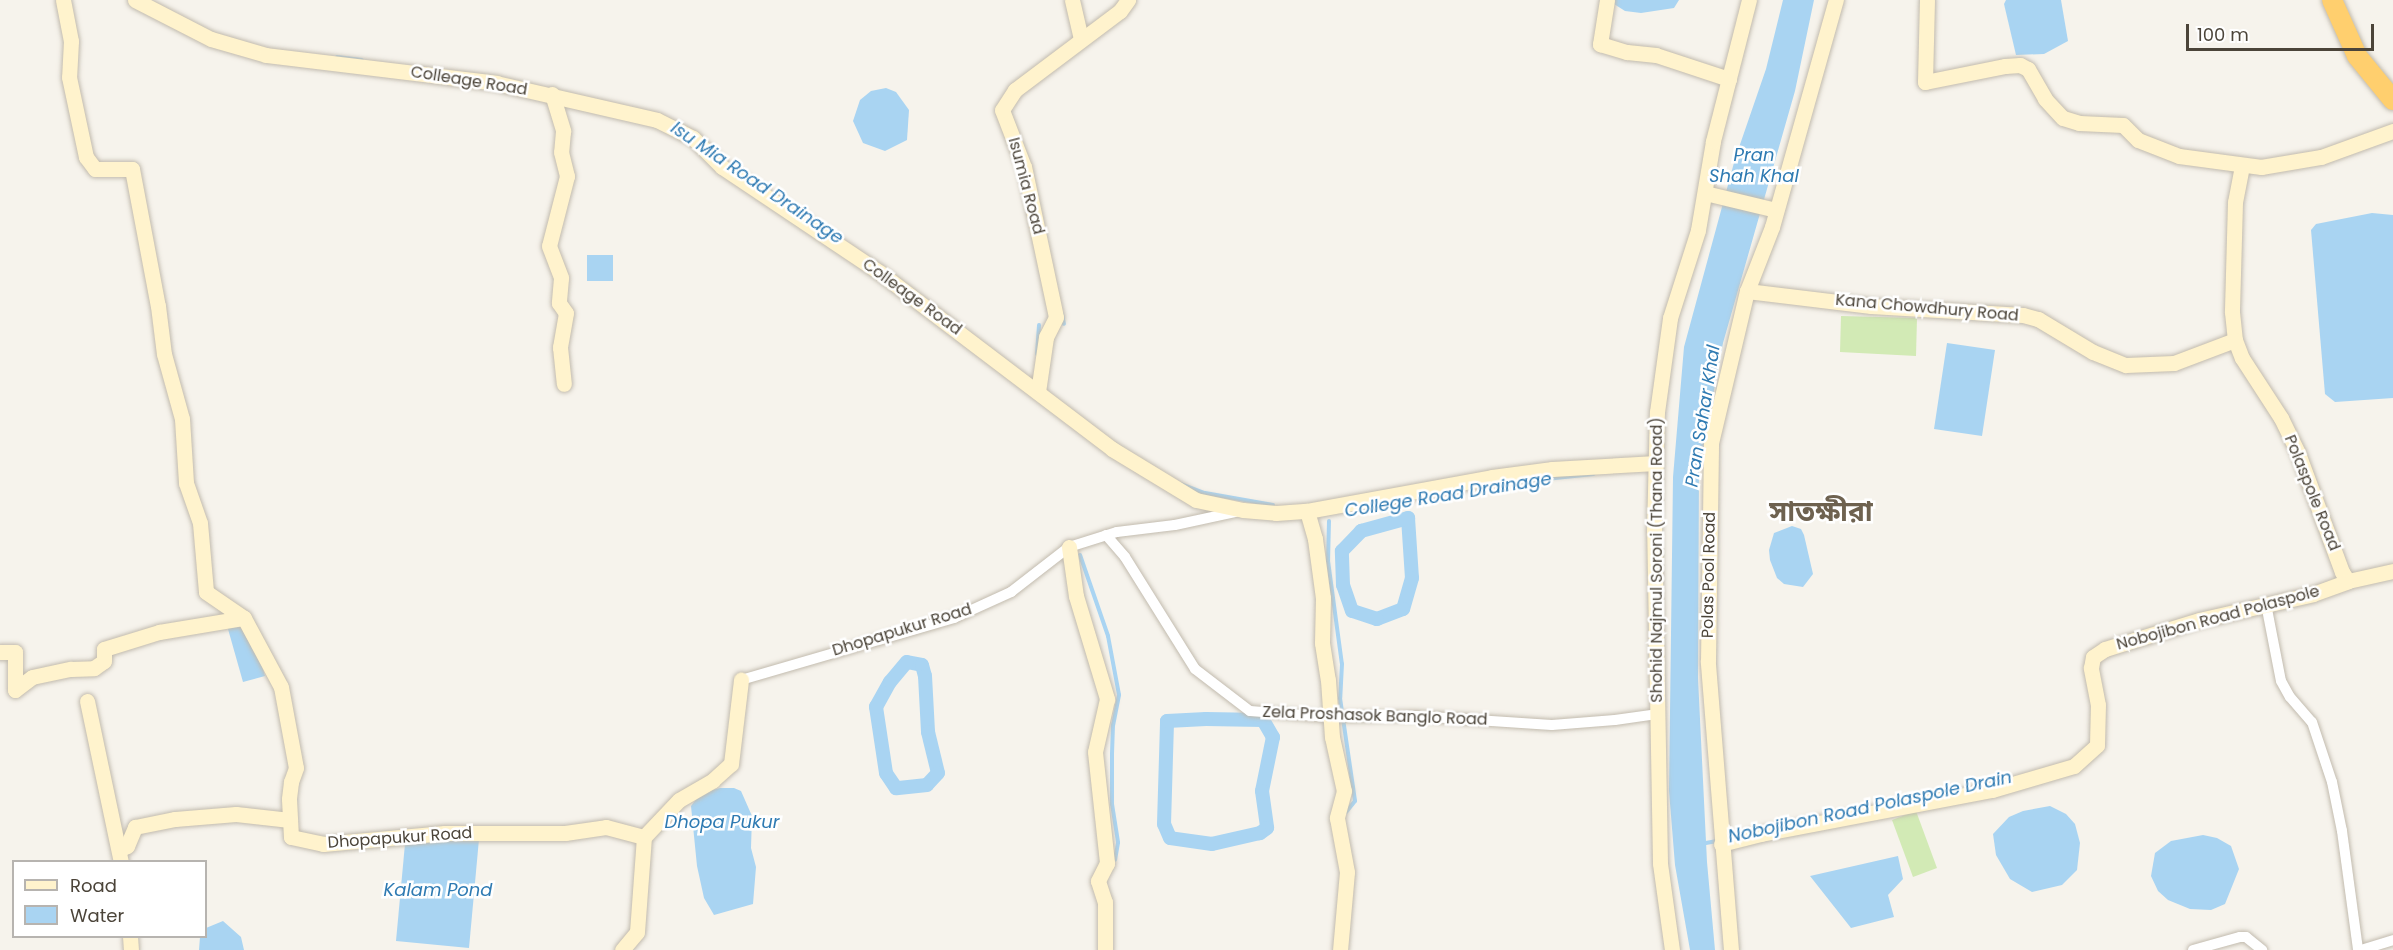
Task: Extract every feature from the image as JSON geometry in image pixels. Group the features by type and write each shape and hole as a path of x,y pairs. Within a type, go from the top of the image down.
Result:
{"highway":[{"path":"2331,0 2357,56 2393,100"}],"street":[{"path":"63,0 71,41 69,77 86,158 95,169 132,170 158,306 164,354 182,419 186,483 200,524 206,592 244,618 281,687 296,768 291,782 290,820 236,814 175,819 135,827 120,856"},
{"name":"Colleage Road","path":"135,0 211,39 266,55 485,82 552,94 657,120 693,138 722,167 879,272 1112,449 1196,500 1243,510 1276,513 1306,511 1492,477 1552,469 1656,463"},
{"path":"1072,0 1081,39"},
{"name":"Isumia Road","path":"1038,392 1046,337 1056,317 1024,167 1002,110 1015,90 1120,11 1128,0"},
{"path":"1606,0 1600,45 1627,52 1656,55 1729,79"},
{"name":"Shohid Najmul Soroni (Thana Road)","path":"1672,950 1660,863 1657,714 1654,532 1661,368 1670,318 1698,230 1713,141 1749,0"},
{"name":"Polas Pool Road","path":"1731,950 1708,661 1711,443 1747,291 1776,210 1836,0"},
{"path":"1928,0 1925,82 2020,65 2028,69 2045,99 2063,118 2079,123 2123,125 2138,140 2179,156 2242,166 2261,166 2310,159 2393,131"},
{"path":"552,94 563,131 561,152 567,176 549,246 561,278 559,303 566,313 560,347 564,384"},
{"name":"Polaspole Road","path":"2242,166 2235,202 2232,312 2235,340 2242,358 2281,418 2298,453 2342,572 2348,581"},
{"path":"1705,193 1776,210"},
{"name":"Kana Chowdhury Road","path":"1747,291 1872,306 2023,315 2038,319 2093,352 2126,365 2174,363 2235,340"},
{"name":"Dhopapukur Road","path":"290,820 291,837 323,844 445,833 565,833 606,827 644,837 680,800 713,780 731,764 741,680 954,618 1011,592 1069,547 1106,535 1175,525 1243,510"},
{"path":"1306,511 1315,539 1323,598 1322,643 1328,680 1329,717 1344,791 1337,818 1347,873 1340,950"},
{"name":"Zela Proshasok Banglo Road","path":"1106,535 1125,557 1195,669 1250,711 1329,717 1416,716 1552,725 1657,714"},
{"path":"1069,547 1076,596 1107,699 1095,752 1107,863 1098,881 1105,902 1105,950"},
{"name":"Nobojibon Road Polaspole","path":"1721,844 1761,834 1992,790 2074,766 2097,745 2099,722 2091,668 2093,657 2104,649 2199,620 2313,594 2348,581 2390,574"},
{"path":"2266,604 2281,681 2290,697 2312,722 2329,770 2342,831 2360,950 2393,940"},
{"path":"0,652 15,652 15,690 32,677 71,669 94,668 104,661 104,649 159,632 244,618"},
{"path":"87,701 120,856"},
{"path":"622,950 637,932 644,837"},
{"path":"2193,950 2240,937 2246,937 2262,950"}],"green space":[{"path":"1841,316 1917,318 1916,356 1840,352"},
{"path":"1916,811 1937,868 1913,877 1892,820"}],"water":[{"path":"1613,0 1679,0 1674,8 1641,13 1625,11 1614,4"},
{"name":"Pran Shah Khal","path":"1783,0 1814,0 1795,91 1723,343 1699,470 1698,678 1707,862 1715,950 1690,950 1675,865 1669,791 1673,477 1684,347 1735,159 1766,69"},
{"path":"2006,0 2061,0 2068,41 2044,54 2016,55 2004,4"},
{"path":"886,88 896,92 909,110 907,140 885,151 863,143 853,121 860,100 871,91"},
{"path":"2372,213 2393,215 2393,398 2335,402 2325,394 2311,230 2316,224"},
{"path":"587,255 613,255 613,281 587,281"},
{"path":"1947,343 1995,350 1982,436 1934,429"},
{"path":"1792,526 1801,529 1804,535 1813,574 1803,587 1784,584 1777,578 1770,560 1769,550 1774,533"},
{"path":"248,616 265,676 243,682 226,622"},
{"name":"Dhopa Pukur","path":"720,788 734,788 741,791 752,816 751,848 756,867 753,904 714,915 704,898 697,866 691,806 701,793"},
{"path":"2050,806 2066,814 2075,824 2080,843 2077,870 2062,885 2032,892 2010,879 1996,855 1993,834 2009,817 2023,811"},
{"name":"Kalam Pond","path":"406,833 479,839 469,948 396,941"},
{"path":"2203,835 2217,838 2231,846 2239,869 2225,904 2211,910 2190,909 2168,900 2158,891 2151,876 2155,853 2171,841"},
{"path":"1898,856 1903,879 1888,895 1894,917 1851,928 1810,876"},
{"path":"223,921 241,937 244,950 199,950 200,938 207,938 207,928"}],"waterway":[{"name":"Isu Mia Road Drainage","path":"337,57 362,60"},
{"name":"Isu Mia Road Drainage","path":"1062,314 1064,324"},
{"name":"Isu Mia Road Drainage","path":"1037,354 1039,325"},
{"name":"College Road Drainage","path":"1487,485 1593,474"},
{"path":"1181,484 1205,493 1273,505"},
{"name":"College Road Drainage","path":"1369,507 1394,502"},
{"path":"1408,518 1412,578 1403,609 1377,619 1352,611 1343,585 1342,551 1361,531 1408,518"},
{"path":"1329,521 1328,561 1342,664 1340,698 1355,801 1346,812"},
{"path":"1080,555 1108,636 1119,695 1113,725 1112,754 1112,804 1118,843 1115,860"},
{"path":"907,662 922,665 925,676 928,732 938,773 927,785 896,788 886,773 876,707 890,682 907,662"},
{"path":"1206,719 1263,720 1273,737 1262,791 1267,828 1260,833 1212,844 1170,838 1164,824 1167,721 1206,719"},
{"name":"Nobojibon Road Polaspole Drain","path":"1706,843 1717,841"}],"district":[{"name":"সাতক্ষীরা","path":"1821,512"}],"water label":[{"name":"Pran Sahar Khal","path":"1703,416"}]}
